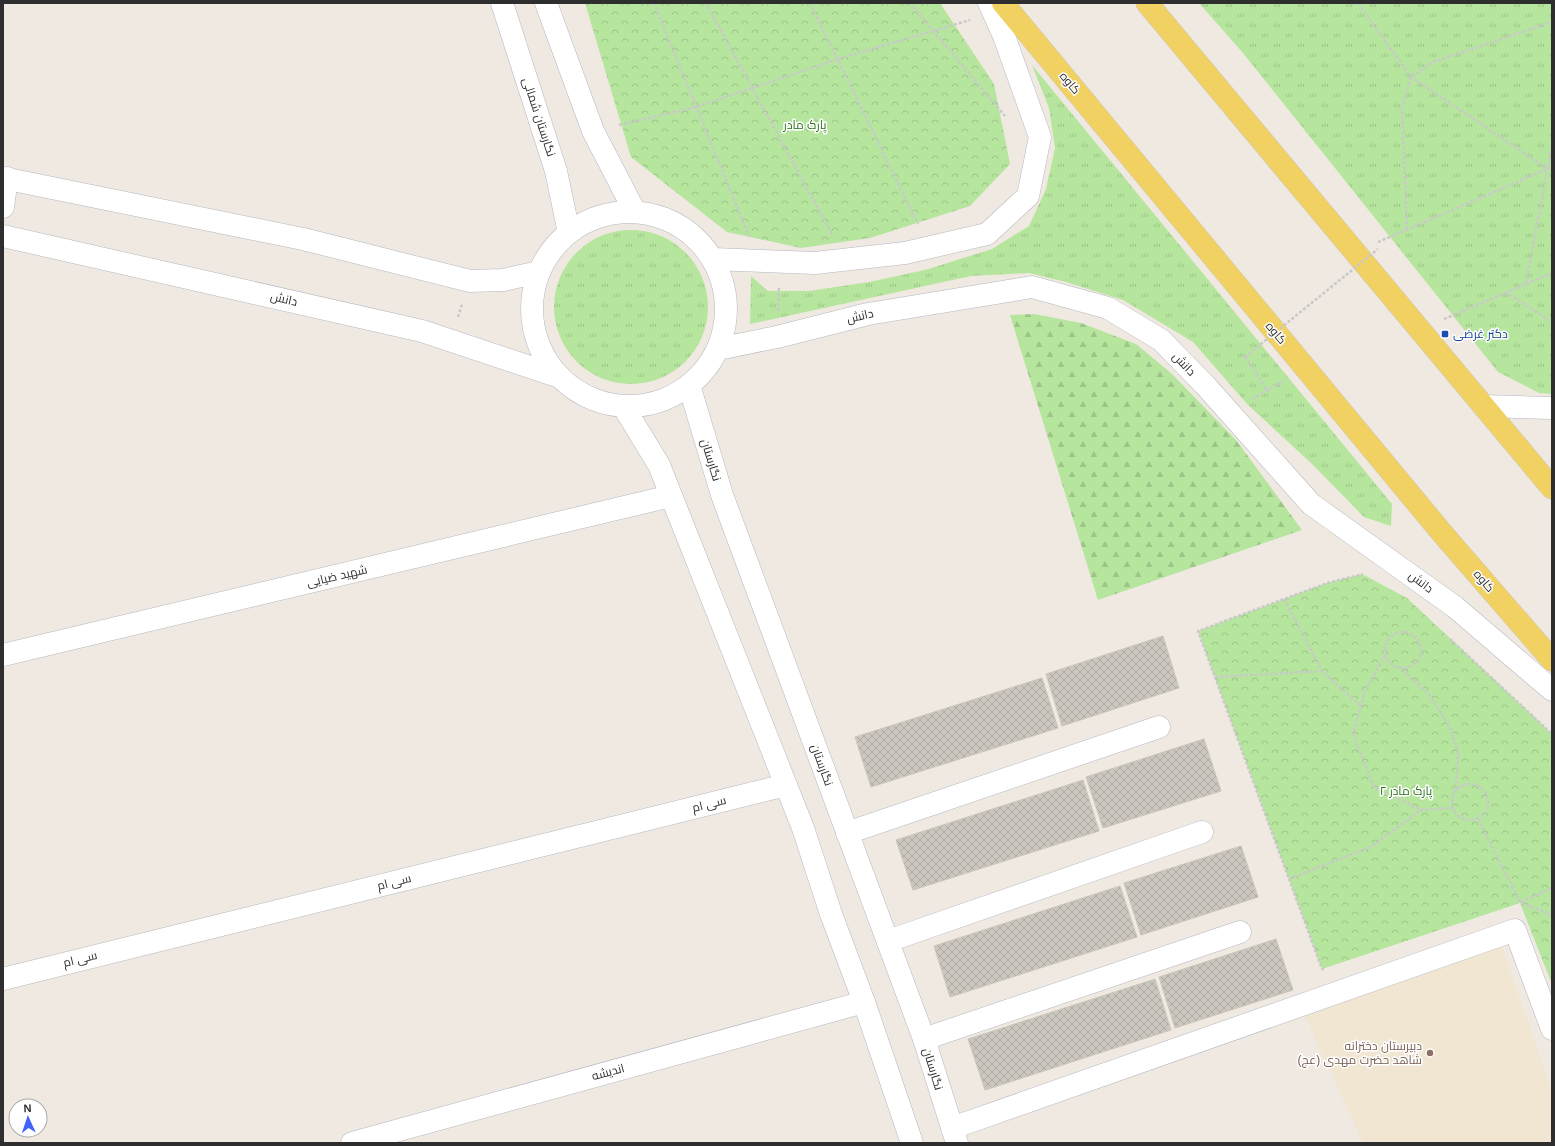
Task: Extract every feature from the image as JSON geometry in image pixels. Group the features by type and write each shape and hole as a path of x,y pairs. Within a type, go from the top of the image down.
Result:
{"main road":[{"name":"نگارستان شمالی","path":"502,3 556,171 569,233"},
{"path":"546,3 593,131 635,212"},
{"path":"1147,3 1552,488"},
{"path":"713,259 815,263 905,253 986,234 1028,196 1040,137 995,6"},
{"name":"کاوه","path":"995,6 1305,367 1442,533 1552,660"},
{"path":"3,207 5,178 303,239 470,281 503,280 539,272"},
{"path":"635,212 666,219 692,235 713,259 724,288 726,319 718,349 705,369 689,385 669,397 646,404 623,406 600,401 585,395 560,377 543,354 533,328 532,299 539,272 551,250 569,233 589,220 612,213 635,212"},
{"name":"دانش","path":"3,236 422,331 560,377"},
{"name":"دانش","path":"718,349 777,338 868,314 1032,287 1108,308 1161,340 1228,411 1311,504 1455,607 1552,690"},
{"name":"نگارستان","path":"689,385 722,494 924,1039 955,1136"},
{"path":"623,406 659,465 786,784 803,828 831,914 864,1002 912,1143"},
{"path":"1483,406 1552,408"},
{"name":"شهید ضیایی","path":"3,655 671,496"},
{"path":"848,833 1160,726"},
{"name":"سی ام","path":"3,978 786,784"},
{"path":"888,942 1202,832"},
{"path":"955,1136 1515,930 1552,1029"},
{"path":"924,1039 1240,932"},
{"name":"اندیشه","path":"352,1143 864,1002"}],"path":[{"path":"654,3 759,260"},
{"path":"706,3 846,260"},
{"path":"810,3 930,248"},
{"path":"910,3 935,31 1007,119"},
{"path":"1358,3 1411,77 1548,169"},
{"path":"593,131 696,107 753,89 838,59 935,31 995,6"},
{"path":"1407,229 1402,108 1411,77 1433,62 1552,22"},
{"path":"1526,283 1552,145"},
{"path":"1355,252 1552,167"},
{"path":"1268,392 1245,357 1378,248"},
{"path":"777,338 780,261"},
{"path":"1420,330 1552,273"},
{"path":"451,340 470,281"},
{"path":"1505,292 1552,322"},
{"path":"1228,411 1268,392 1305,367"},
{"path":"1329,967 1322,969 1198,631 1327,584 1362,574 1368,577"},
{"path":"1284,599 1322,670 1361,706"},
{"path":"1385,655 1393,665 1399,667 1411,667 1420,658 1422,647 1416,636 1406,631 1394,633 1386,643 1385,655 1365,691 1353,735 1374,787 1421,810 1452,808"},
{"path":"1447,635 1552,734"},
{"path":"1399,667 1427,692 1450,727 1458,753 1456,790 1453,796 1452,808 1460,818 1466,820 1478,819 1487,811 1487,794 1478,785 1472,784 1461,786 1456,790"},
{"path":"1215,677 1322,670"},
{"path":"1289,879 1371,847 1421,810"},
{"path":"1478,819 1523,910"},
{"path":"1513,905 1552,888"},
{"path":"1520,902 1552,915"}],"shaded area":[{"name":"دبیرستان دخترانه شاهد حضرت مهدی (عج)","path":"1500,941 1552,1091 1552,1143 1363,1143 1304,1014"}],"green space":[{"name":"پارک مادر","path":"585,3 940,3 994,84 1010,164 970,206 870,238 801,248 727,232 631,157"},
{"path":"1199,3 1552,3 1552,394 1539,393 1498,372 1243,53"},
{"path":"1032,65 1392,504 1391,526 1364,517 1311,463 1248,405 1193,342 1123,300 1066,282 1029,273 971,276 750,324 751,276 768,291 809,291 869,282 925,270 992,249 1029,226 1046,189 1055,148 1049,108"},
{"path":"631,230 653,233 667,239 674,243 690,258 699,271 705,285 708,307 705,329 699,343 695,350 680,366 667,375 653,381 631,384 609,381 595,375 588,371 572,356 563,343 557,329 554,307 557,285 563,271 567,264 582,248 595,239 609,233"},
{"path":"1034,314 1081,323 1136,344 1171,373 1236,440 1302,530 1098,600 1010,315"},
{"name":"پارک مادر ۲","path":"1362,574 1407,598 1552,734 1552,984 1520,903 1322,969 1198,631 1327,583"}],"building":[{"path":"1163,636 1179,688 1062,726 1046,674"},
{"path":"1042,678 1058,728 871,787 855,737"},
{"path":"1204,739 1221,791 1103,828 1086,777"},
{"path":"1083,780 1099,831 913,890 896,840"},
{"path":"1241,846 1258,897 1141,935 1124,883"},
{"path":"1120,886 1137,937 950,997 934,946"},
{"path":"1276,939 1293,990 1175,1028 1159,977"},
{"path":"1155,979 1171,1030 985,1090 968,1039"}],"place":[{"name":"دکتر غرضی","path":"1445,334"},
{"name":"دبیرستان دخترانه شاهد حضرت مهدی (عج)","path":"1430,1053"}]}
